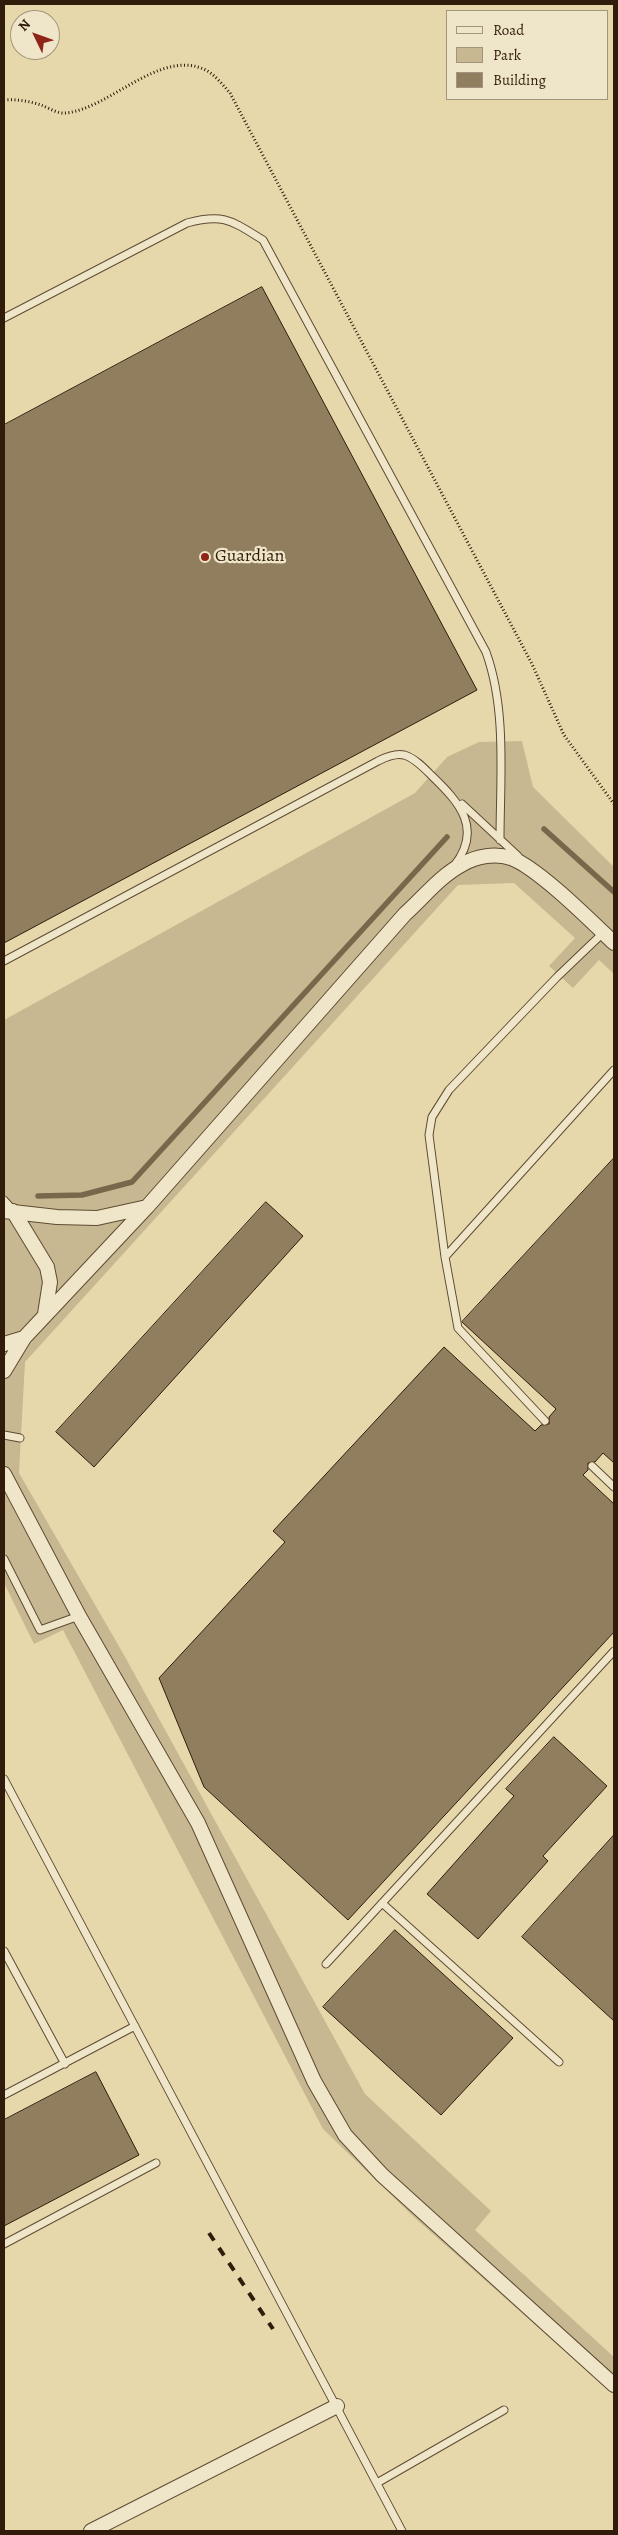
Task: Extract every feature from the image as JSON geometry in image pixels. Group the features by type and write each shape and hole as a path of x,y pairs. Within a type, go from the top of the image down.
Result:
{"street":[{"path":"4,1371 24,1338 146,1207 406,914 450,872 472,859 500,856 520,862 540,877 614,943"},
{"path":"7,1207 57,1217 97,1218 146,1207"},
{"path":"7,1207 47,1267 50,1282 44,1316"},
{"path":"4,1344 24,1338"},
{"path":"4,1477 79,1616 198,1823 314,2081 345,2135 382,2175 614,2385"},
{"path":"91,2531 336,2406"}],"lane":[{"path":"4,318 186,223 208,217 231,221 263,240 486,652 495,684 500,745 500,840"},
{"path":"4,961 386,757 400,755 410,758 540,877"},
{"path":"450,872 464,849 467,830 463,811 451,794"},
{"path":"545,1421 458,1328 445,1257 429,1135 432,1117 449,1090 557,977 603,933"},
{"path":"445,1257 614,1070"},
{"path":"4,1435 20,1438"},
{"path":"592,1466 614,1487"},
{"path":"4,1559 40,1630 79,1616"},
{"path":"326,1964 614,1651"},
{"path":"4,1779 402,2531"},
{"path":"382,1902 559,2062"},
{"path":"4,1952 65,2064"},
{"path":"4,2096 135,2026"},
{"path":"4,2244 156,2164"},
{"path":"377,2483 504,2410"}],"path":[{"path":"4,100 15,99 30,102 63,114 85,110 157,71 181,66 201,68 218,79 230,93 532,664 564,735 614,804"}],"green space":[{"path":"522,741 533,787 614,867 614,974 599,960 573,988 549,966 575,938 514,883 458,885 25,1362 19,1473 124,1655 365,2094 491,2211 475,2230 614,2357 614,2395 415,2218 323,2129 63,1630 34,1644 4,1583 4,1020 415,793 447,757 479,742"}],"building":[{"name":"Guardian","path":"262,287 477,690 4,943 4,425"},
{"path":"614,1158 614,1463 603,1453 595,1462 588,1463 588,1470 583,1475 614,1504 614,1632 348,1920 204,1787 159,1678 285,1542 273,1531 444,1347 535,1431 541,1425 549,1424 549,1417 556,1409 462,1322"},
{"path":"266,1202 303,1236 94,1467 56,1432"},
{"path":"554,1737 607,1786 543,1856 548,1861 478,1939 427,1894 514,1796 506,1789"},
{"path":"614,1835 614,2021 522,1937"},
{"path":"395,1930 513,2038 441,2115 323,2007"},
{"path":"96,2072 139,2155 4,2226 4,2120"}],"waterway":[{"path":"544,829 614,892"},
{"path":"38,1196 82,1195 132,1182 447,837"}],"railway":[{"path":"209,2233 273,2329"}],"place":[{"name":"Guardian","path":"205,557"}]}
